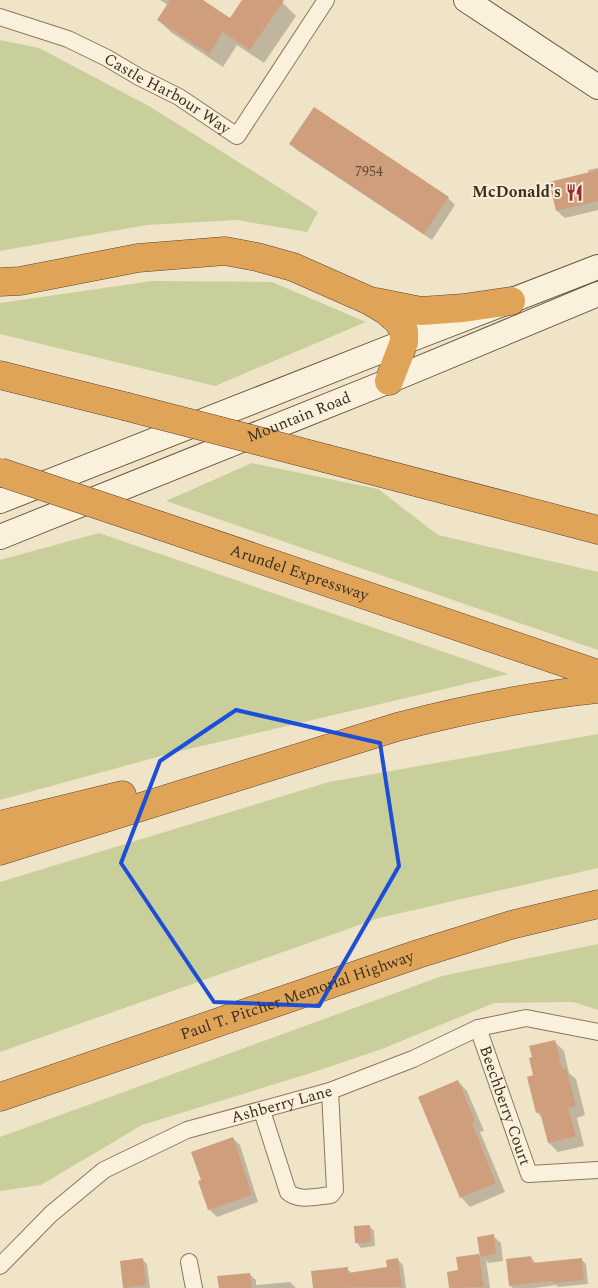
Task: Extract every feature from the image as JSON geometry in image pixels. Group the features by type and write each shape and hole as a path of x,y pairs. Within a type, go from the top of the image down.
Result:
{"highway":[{"path":"0,282 20,281 138,258 225,251 257,257 292,267 370,301 398,321 404,331 404,342 389,381"},
{"path":"370,301 421,311 463,308 511,301"},
{"path":"0,375 598,530"},
{"name":"Arundel Expressway","path":"0,472 598,674"},
{"path":"0,851 309,754 449,713 598,689"},
{"path":"0,825 149,788 309,754"},
{"name":"Paul T. Pitcher Memorial Highway","path":"0,1099 418,954 511,925 598,904"}],"main road":[{"path":"466,0 598,87"},
{"name":"Mountain Road","path":"0,502 598,267"},
{"name":"Mountain Road","path":"0,537 389,381 598,294"}],"street":[{"name":"Castle Harbour Way","path":"0,17 68,39 107,58 179,97 237,136 326,0"},
{"name":"Ashberry Lane","path":"0,1266 50,1214 104,1170 187,1130 330,1091 413,1059 478,1028 526,1018 598,1032"},
{"name":"Beechberry Court","path":"478,1028 529,1174 598,1170"},
{"path":"262,1111 288,1192 293,1196 305,1198 331,1195 336,1190 330,1091"},
{"path":"189,1262 194,1288"}],"highlighted area":[{"path":"236,710 380,743 399,866 319,1006 214,1002 121,863 160,761"}],"green space":[{"path":"0,40 39,48 149,106 318,212 307,232 237,220 147,225 0,251"},
{"path":"152,281 272,282 366,322 215,386 0,334 0,303"},
{"path":"252,463 378,489 438,535 598,572 598,650 166,501"},
{"path":"99,533 508,674 172,753 0,800 0,560"},
{"path":"598,734 598,868 379,918 0,1052 0,882 329,782"},
{"path":"598,944 598,1010 573,1002 494,1003 382,1049 142,1125 41,1185 0,1191 0,1137 442,976"}],"building":[{"path":"170,0 203,0 230,18 242,0 284,0 250,50 223,32 209,54 157,20"},
{"path":"314,107 449,197 424,234 289,144"},
{"name":"McDonald's","path":"598,170 598,201 556,211 549,182"},
{"path":"555,1040 562,1069 566,1068 576,1106 568,1108 576,1136 548,1143 540,1112 536,1113 527,1077 533,1075 529,1058 532,1057 529,1046"},
{"path":"458,1080 475,1121 472,1123 496,1183 460,1198 418,1097"},
{"path":"233,1137 252,1195 208,1210 198,1181 201,1180 191,1152"},
{"path":"370,1225 371,1242 355,1243 354,1226"},
{"path":"494,1234 496,1254 480,1257 477,1237"},
{"path":"479,1254 484,1287 449,1288 447,1272 458,1270 456,1257"},
{"path":"531,1256 532,1263 582,1258 584,1280 553,1283 552,1281 509,1286 506,1259"},
{"path":"143,1258 146,1285 123,1288 120,1261"},
{"path":"398,1258 402,1287 313,1288 311,1271 348,1267 348,1273 387,1267 386,1260"},
{"path":"250,1273 252,1288 219,1288 217,1276"}],"place":[{"name":"McDonald's","path":"575,192"}]}
